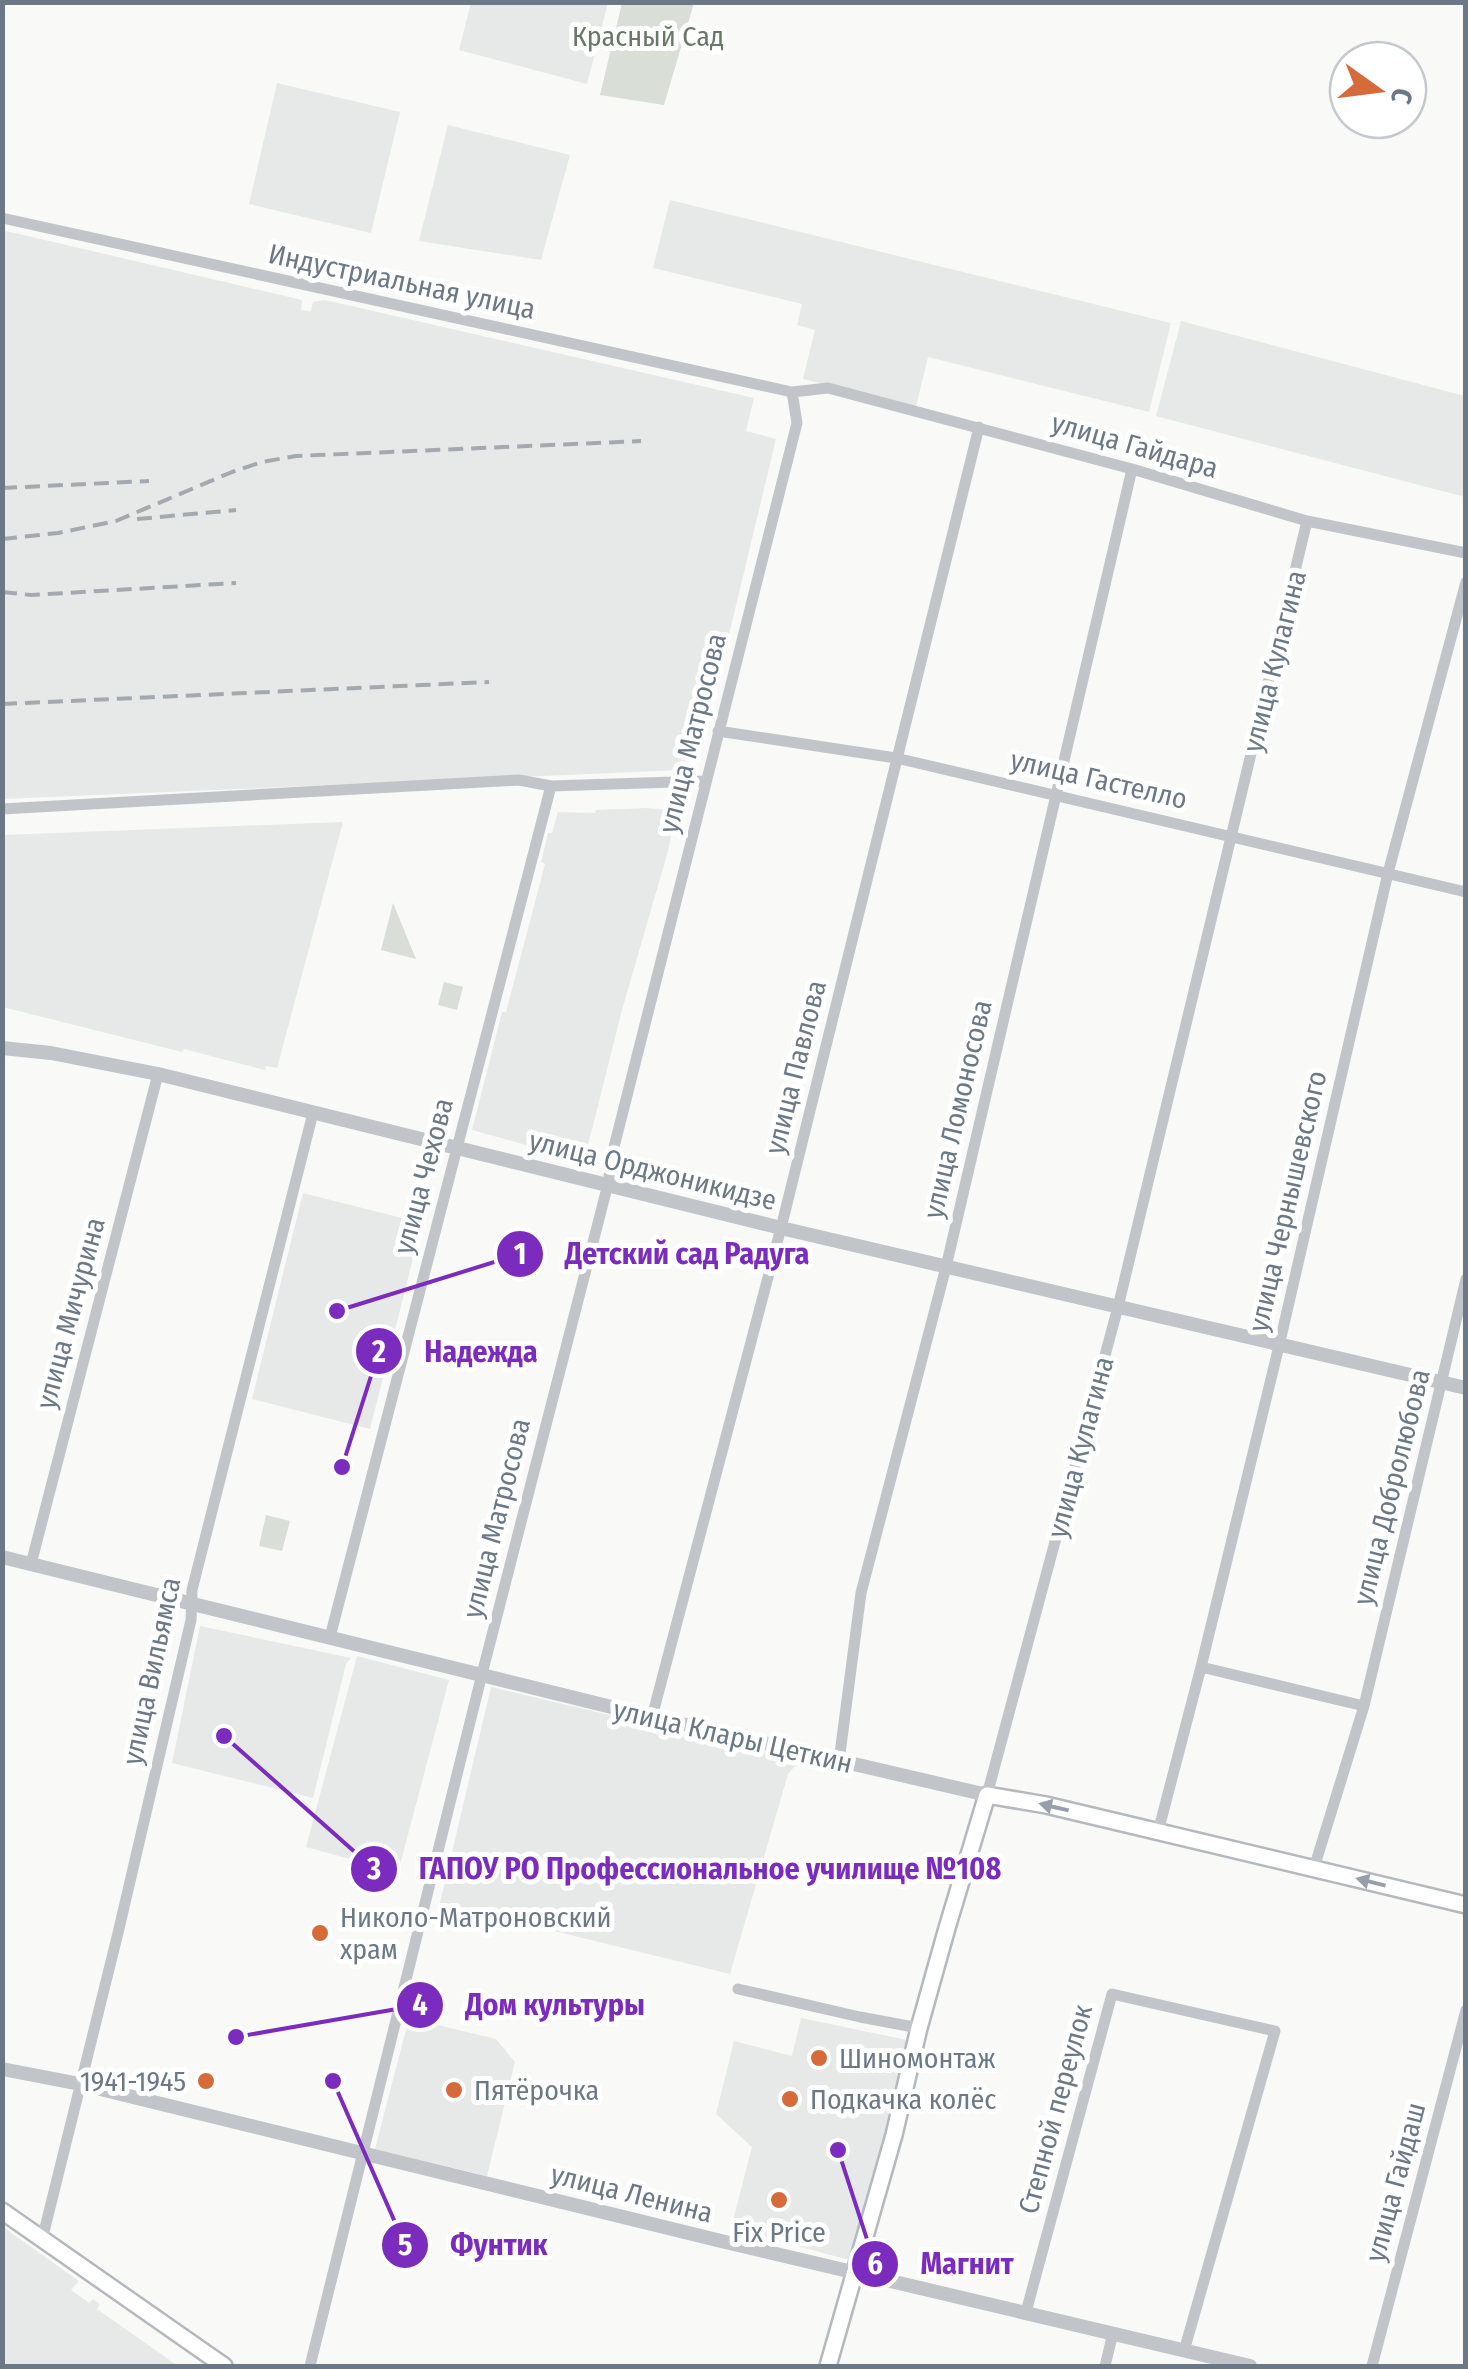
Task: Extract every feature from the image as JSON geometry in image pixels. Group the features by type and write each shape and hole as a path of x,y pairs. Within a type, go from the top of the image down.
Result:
{"main road":[{"name":"улица Клары Цеткин","path":"987,1796 1046,1805 1466,1905"},
{"name":"улица Кулагина","path":"828,2366 894,2135 919,2028 987,1796"},
{"path":"2,2211 224,2366"}],"street":[{"name":"Индустриальная улица","path":"2,218 792,392"},
{"name":"улица Гайдара","path":"792,392 828,388 1132,469 1307,522 1466,553"},
{"name":"улица Матросова","path":"310,2366 797,423 792,392"},
{"name":"улица Павлова","path":"652,1717 781,1228 979,427"},
{"name":"улица Ломоносова","path":"839,1761 861,1594 946,1267 1132,469"},
{"name":"улица Кулагина","path":"987,1796 1118,1307 1307,522"},
{"name":"улица Чернышевского","path":"1158,1832 1279,1346 1388,873 1466,582"},
{"name":"улица Гастелло","path":"718,730 896,758 1466,892"},
{"path":"2,809 519,780 551,786 705,781"},
{"name":"улица Чехова","path":"330,1637 551,786"},
{"name":"улица Орджоникидзе","path":"2,1048 51,1053 158,1074 781,1228 1466,1388"},
{"name":"улица Мичурина","path":"31,1564 158,1074"},
{"name":"улица Вильямса","path":"42,2240 191,1620 192,1590 313,1113"},
{"name":"улица Добролюбова","path":"1314,1868 1364,1706 1466,1280"},
{"name":"улица Клары Цеткин","path":"2,1557 987,1796"},
{"path":"1201,1667 1364,1706"},
{"path":"738,1988 919,2028"},
{"name":"Степной переулок","path":"1026,2312 1112,1994 1275,2031 1184,2350"},
{"name":"улица Гайдаш","path":"1372,2366 1466,2010"},
{"name":"улица Ленина","path":"2,2070 80,2084 1250,2366"},
{"path":"1105,2366 1113,2333"}],"shaded area":[{"path":"471,3 608,3 587,84 459,50"},
{"path":"277,83 400,112 371,233 249,204"},
{"path":"448,125 570,155 541,260 419,241"},
{"path":"670,200 1171,323 1149,412 928,357 916,407 803,379 815,330 797,325 802,304 653,268"},
{"path":"2,230 302,300 301,310 311,311 313,302 325,300 754,398 746,431 776,439 709,718 685,720 686,748 691,749 682,770 3,799"},
{"path":"1181,321 1465,396 1465,497 1156,416"},
{"path":"676,810 584,1161 472,1130 545,864 541,862 548,833 552,833 558,812"},
{"path":"343,822 277,1068 266,1066 265,1070 184,1049 182,1052 3,1007 3,835"},
{"path":"303,1193 422,1223 370,1429 252,1399"},
{"path":"200,1626 351,1658 346,1664 313,1798 172,1763"},
{"path":"357,1656 449,1680 398,1872 306,1847"},
{"path":"491,1687 800,1760 788,1774 730,1974 440,1903"},
{"path":"409,2018 496,2039 515,2062 487,2176 375,2149"},
{"path":"801,2018 907,2040 853,2261 731,2228 752,2147 716,2114 734,2041 792,2056"},
{"path":"3,2227 79,2281 71,2290 89,2303 93,2299 100,2304 97,2309 178,2366 3,2366"}],"green space":[{"name":"Красный Сад","path":"622,3 694,3 664,105 600,95"},
{"path":"393,903 416,959 381,950"},
{"path":"444,982 463,987 457,1010 438,1005"},
{"path":"266,1515 290,1521 282,1551 259,1546"}],"railway":[{"path":"2,539 116,521 232,472 296,456 641,441"},
{"path":"2,488 149,481"},
{"path":"137,519 236,510"},
{"path":"2,592 31,595 236,583"},
{"path":"2,704 489,682"}],"place":[{"name":"Детский сад Радуга","path":"337,1311"},
{"name":"Надежда","path":"342,1467"},
{"name":"ГАПОУ РО Профессиональное училище №108","path":"224,1736"},
{"name":"Николо-Матроновский храм","path":"320,1933"},
{"name":"Дом культуры","path":"236,2037"},
{"name":"Шиномонтаж","path":"819,2058"},
{"name":"1941-1945","path":"206,2081"},
{"name":"Фунтик","path":"333,2081"},
{"name":"Пятёрочка","path":"454,2090"},
{"name":"Подкачка колёс","path":"790,2099"},
{"name":"Магнит","path":"838,2150"},
{"name":"Fix Price","path":"779,2200"}]}
